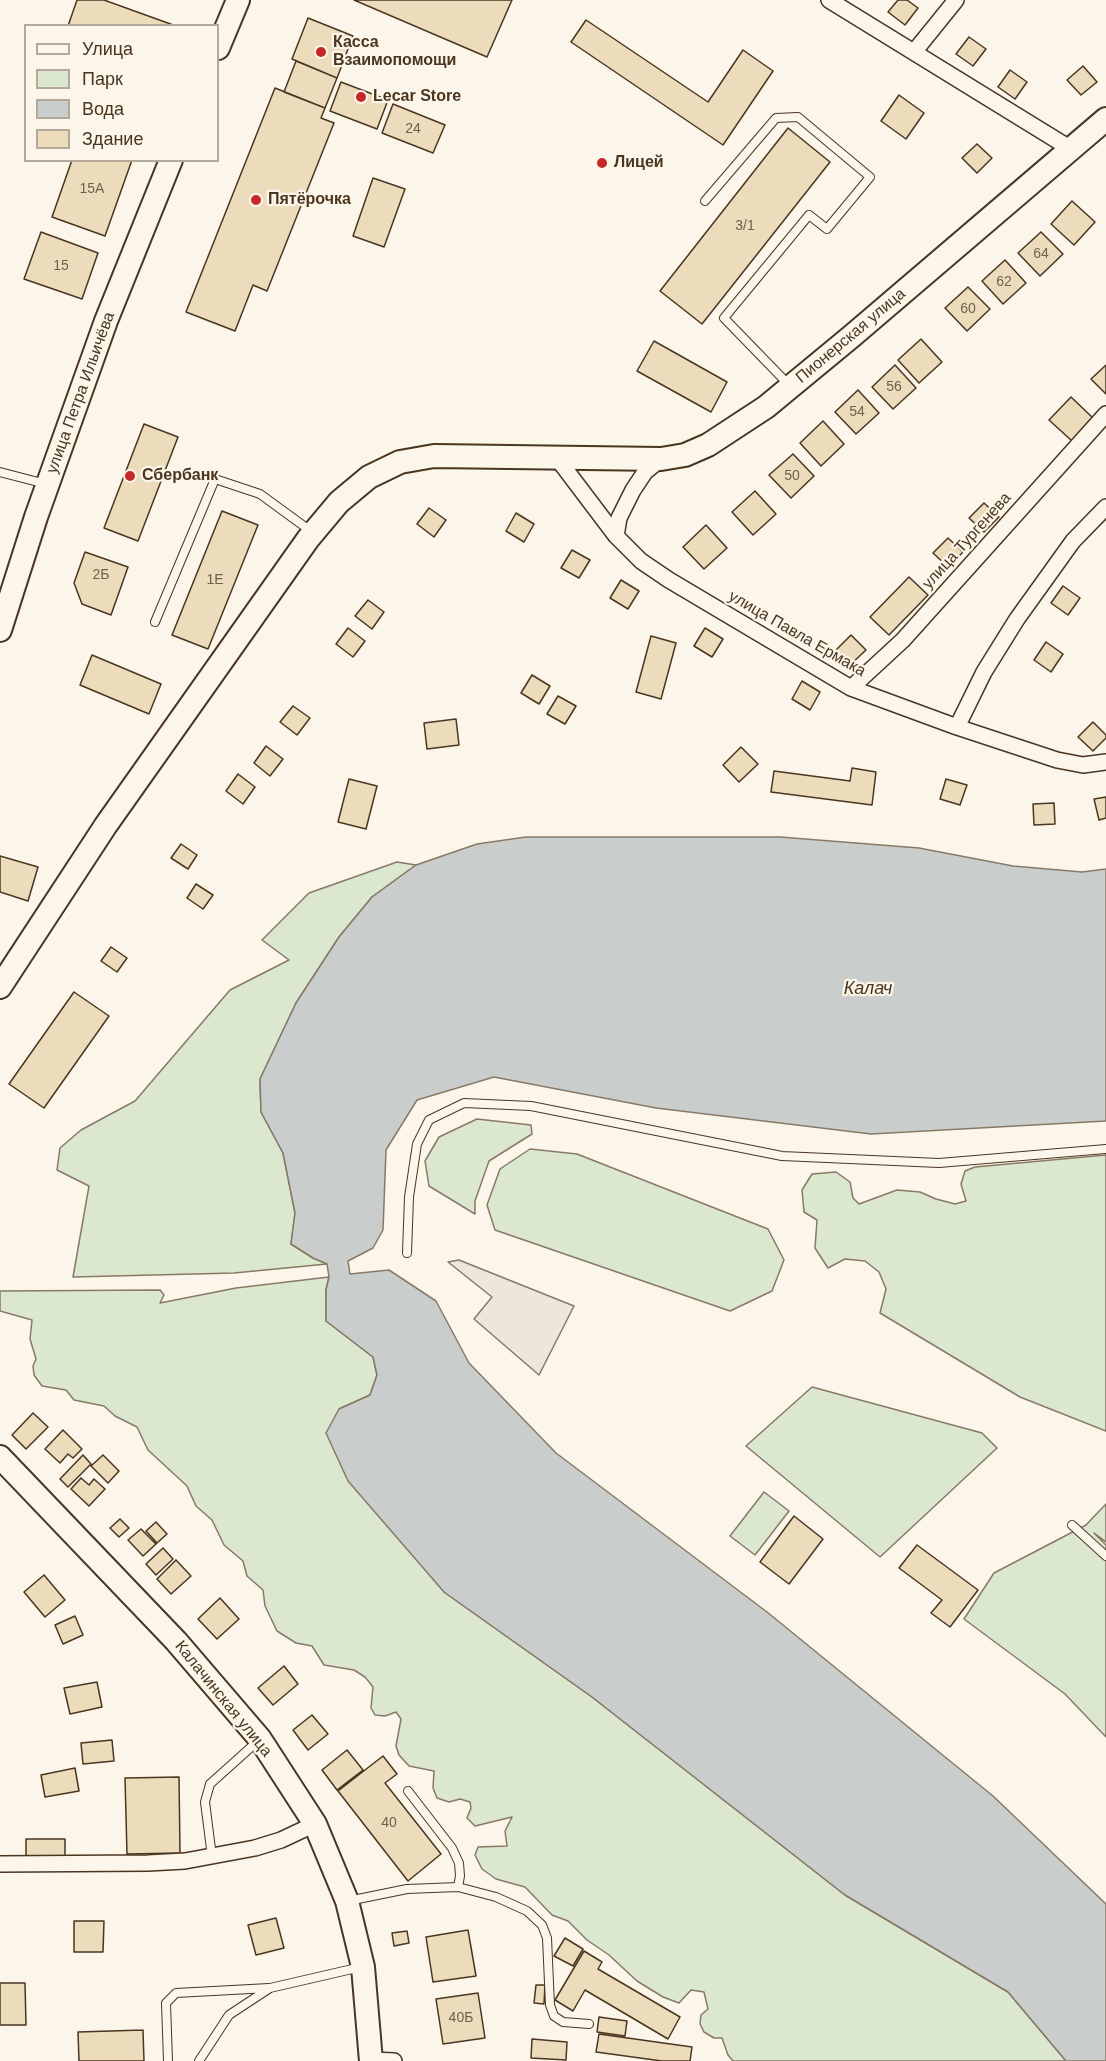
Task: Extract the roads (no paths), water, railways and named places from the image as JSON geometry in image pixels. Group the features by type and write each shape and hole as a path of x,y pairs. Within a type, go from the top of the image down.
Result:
{"street":[{"path":"219,46 238,0"},
{"path":"829,0 1071,149"},
{"path":"914,52 956,0"},
{"name":"Пионерская улица","path":"0,987 106,825 313,533 339,502 369,477 399,462 434,456 661,459 685,455 708,445 742,424 791,387 1071,149 1105,123"},
{"name":"улица Петра Ильичёва","path":"0,630 5,597 48,485 106,321 170,162"},
{"name":"улица Тургенева","path":"851,688 903,640 1106,414"},
{"name":"улица Павла Ермака","path":"557,458 616,536 641,561 851,688 957,727 1057,760 1083,765 1106,762"},
{"path":"616,536 620,518 633,490 645,472 661,459"},
{"path":"957,727 984,672 1017,619 1073,541 1106,507"},
{"name":"Калачинская улица","path":"0,1457 176,1641 260,1739 315,1824 347,1901 363,1967 371,2060"},
{"path":"0,1864 148,1863 212,1857 281,1840 315,1824"},
{"path":"371,2060 394,2061"}],"lane":[{"path":"705,201 776,118 798,117 870,177 827,229 809,215 724,318 791,387"},
{"path":"0,472 48,485"},
{"path":"155,622 215,479 260,494 313,533"},
{"path":"407,1253 409,1197 417,1144 429,1120 465,1103 531,1106 782,1156 939,1163 1106,1149"},
{"path":"1072,1525 1106,1556"},
{"path":"212,1857 205,1802 210,1784 260,1739"},
{"path":"408,1791 452,1848 459,1863 458,1887"},
{"path":"347,1901 407,1890 458,1887 496,1897 527,1911 542,1925 547,1938 550,2005 555,2016 563,2022 589,2024"},
{"path":"168,2061 166,2003 177,1994 270,1988 363,1967"},
{"path":"199,2061 229,2016 270,1988"}],"water":[{"name":"Калач","path":"526,837 780,837 919,848 1013,866 1082,872 1106,869 1106,1121 871,1134 656,1108 494,1077 417,1100 386,1150 383,1230 373,1248 348,1261 350,1274 389,1270 436,1301 469,1363 556,1453 767,1612 993,1796 1106,1904 1106,2061 1066,2061 1008,1992 845,1895 592,1697 444,1592 348,1481 326,1433 339,1409 370,1395 377,1375 373,1357 326,1321 326,1290 329,1277 327,1264 291,1244 295,1213 283,1153 261,1112 260,1079 296,1003 339,937 372,897 416,865 477,844"}],"place":[{"name":"Касса Взаимопомощи","path":"321,52"},
{"name":"Lecar Store","path":"361,97"},
{"name":"Лицей","path":"602,163"},
{"name":"Пятёрочка","path":"256,200"},
{"name":"Сбербанк","path":"130,476"}]}
